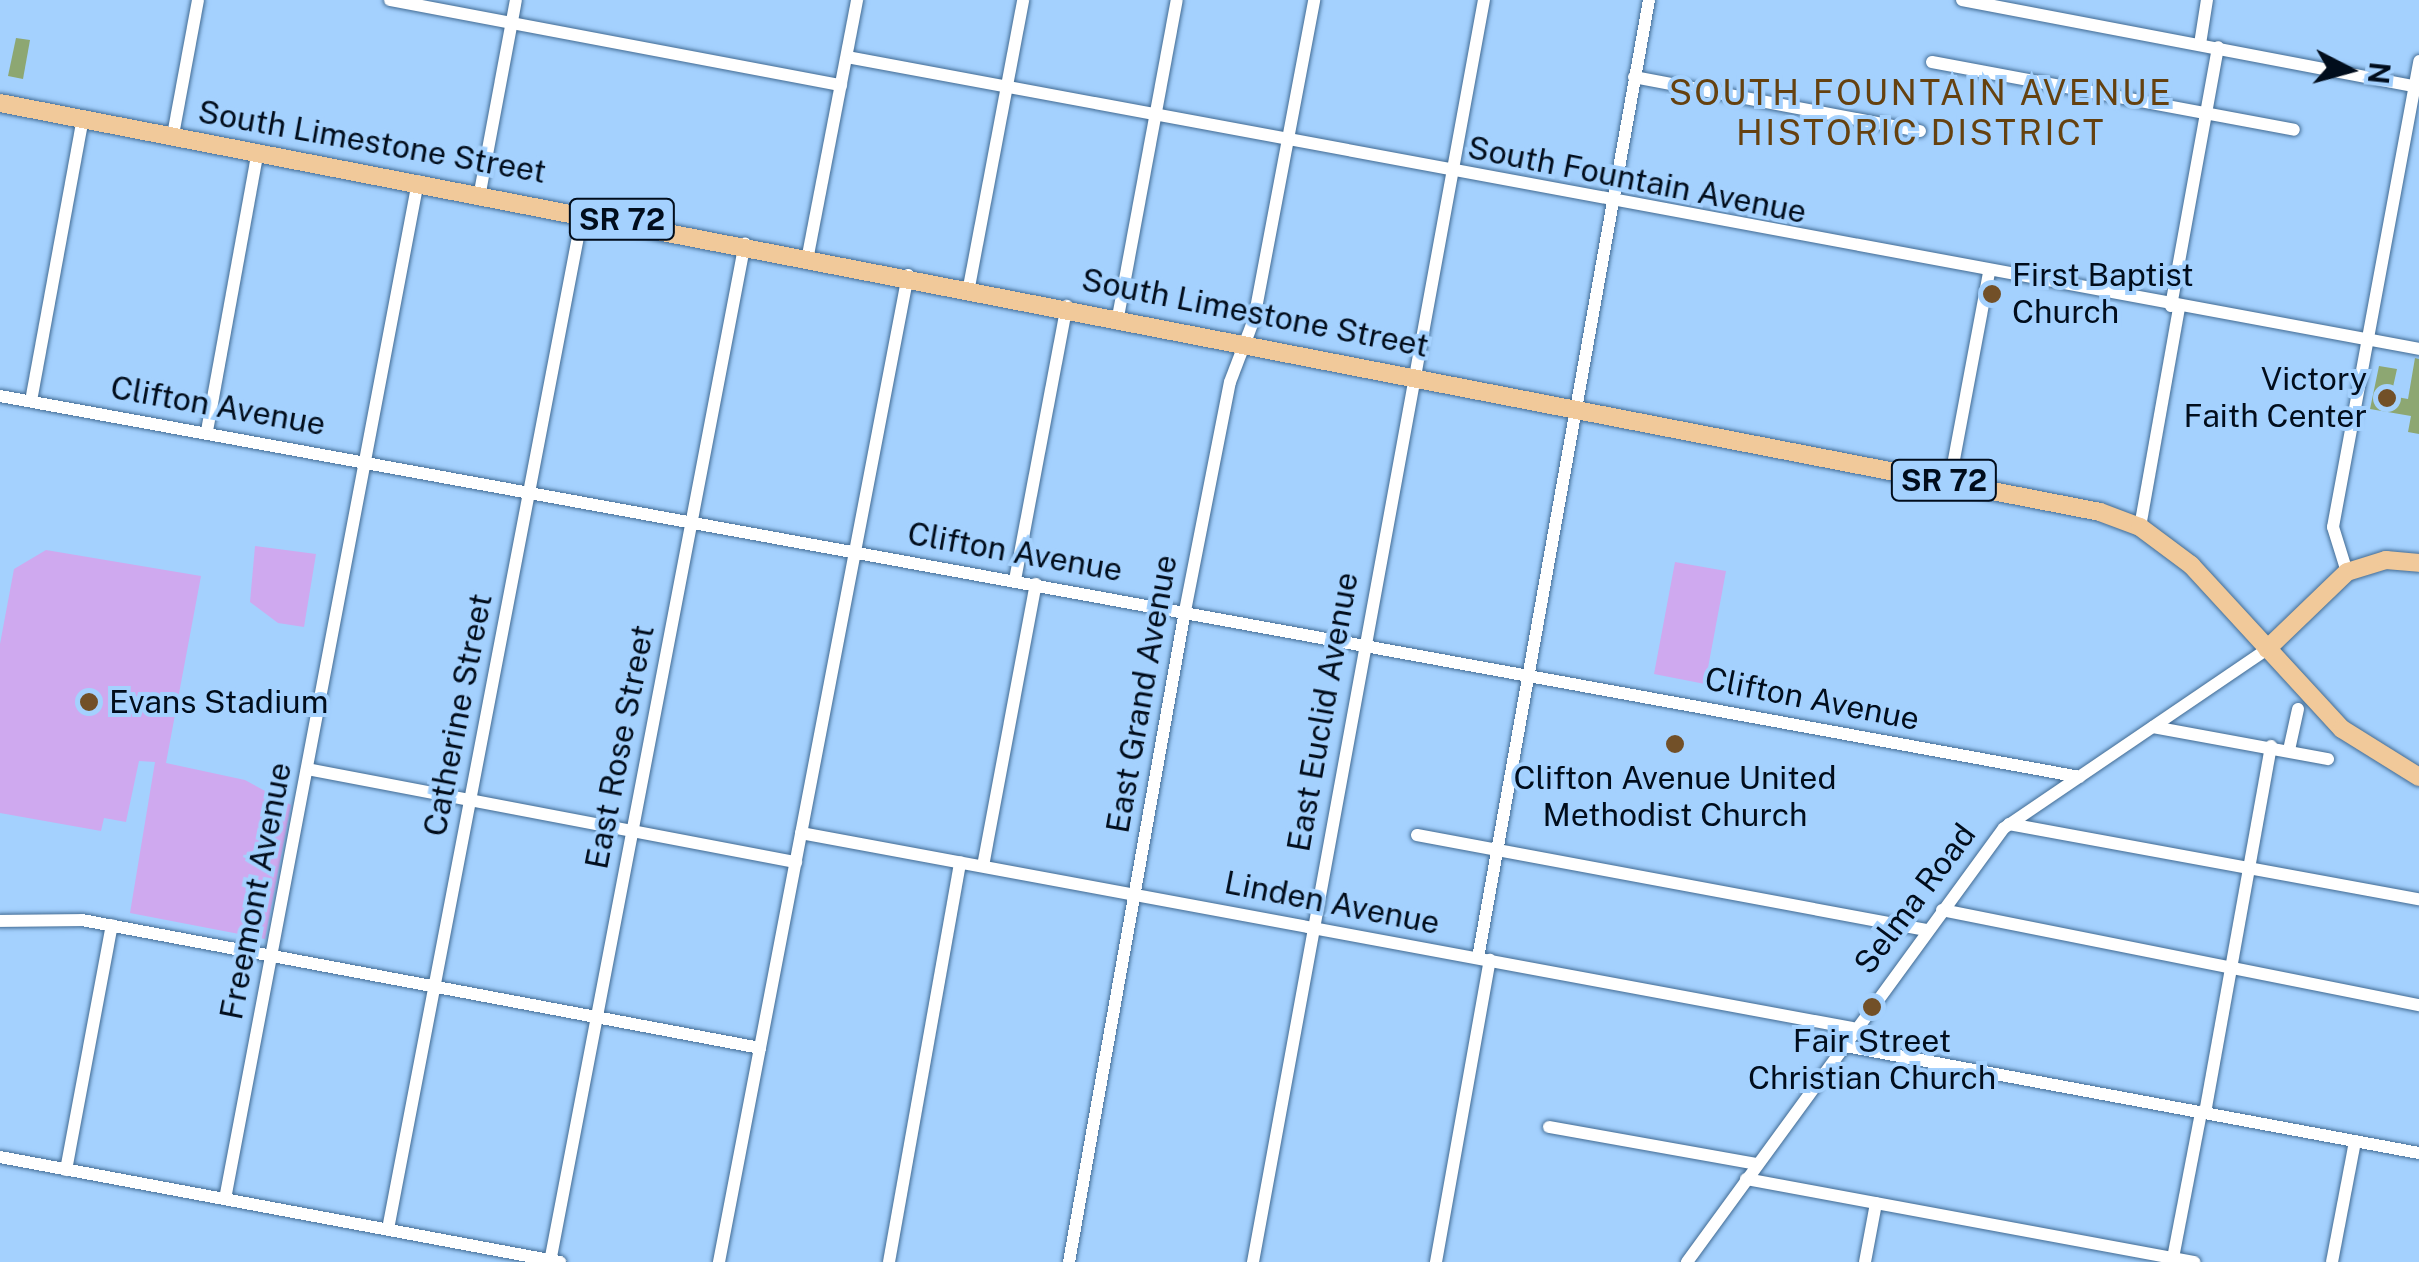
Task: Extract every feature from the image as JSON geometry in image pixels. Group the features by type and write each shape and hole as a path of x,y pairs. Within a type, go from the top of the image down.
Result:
{"main road":[{"name":"South Limestone Street","path":"0,103 808,255 2100,512 2140,528 2197,570 2267,649"},
{"path":"2267,649 2348,572 2386,560 2419,564"},
{"name":"SR 72","path":"2267,649 2342,729 2419,776"}],"street":[{"path":"173,136 198,0"},
{"path":"390,0 841,85"},
{"path":"480,192 516,0"},
{"path":"808,255 858,0"},
{"path":"969,287 1023,0"},
{"path":"1118,316 1177,0"},
{"name":"East Grand Avenue","path":"1069,1262 1185,611 1288,141 1314,0"},
{"name":"East Euclid Avenue","path":"1253,1262 1484,0"},
{"path":"1436,1262 1524,673 1649,0"},
{"path":"1962,0 2417,86"},
{"path":"2200,44 2208,0"},
{"path":"2140,528 2218,47"},
{"name":"South Fountain Avenue","path":"847,57 1611,203 2419,349"},
{"path":"2348,572 2331,541 2419,61"},
{"path":"1932,62 2294,130"},
{"path":"1634,76 1920,131"},
{"path":"31,402 83,119"},
{"path":"2403,148 2419,151"},
{"path":"207,431 258,151"},
{"name":"Freemont Avenue","path":"225,1199 418,181"},
{"name":"Catherine Street","path":"388,1229 582,211"},
{"name":"East Rose Street","path":"553,1261 745,243"},
{"path":"1950,482 1989,273"},
{"path":"719,1262 908,275"},
{"path":"1015,580 1067,306"},
{"name":"Clifton Avenue","path":"0,396 366,460 2078,777"},
{"path":"983,866 1036,584"},
{"name":"Selma Road","path":"1687,1262 1852,1028 2009,824 2267,649"},
{"path":"2289,750 2298,709"},
{"path":"2153,728 2328,759"},
{"path":"2173,1258 2271,746"},
{"path":"307,769 796,862"},
{"path":"2009,824 2419,898"},
{"name":"Linden Avenue","path":"801,834 1852,1028"},
{"path":"1417,835 1926,930"},
{"path":"890,1262 960,862"},
{"path":"1942,910 2419,1005"},
{"path":"0,921 112,926 760,1048"},
{"path":"66,1170 112,926"},
{"path":"1840,1045 2419,1153"},
{"path":"1549,1126 1756,1164"},
{"path":"2332,1262 2355,1141"},
{"path":"0,1157 553,1261"},
{"path":"1746,1179 2130,1256 2194,1262"},
{"path":"1865,1262 1876,1203"}],"shaded area":[{"path":"255,546 316,554 304,627 278,623 250,602"},
{"name":"Evans Stadium","path":"46,550 201,576 166,763 245,780 291,805 265,939 130,913 155,762 139,761 126,822 104,818 101,831 0,813 0,644 14,569"},
{"path":"1675,562 1726,571 1705,684 1654,674"}],"building":[{"path":"16,38 30,40 23,79 8,76"},
{"name":"Victory Faith Center","path":"2415,358 2419,359 2419,434 2408,432 2411,416 2370,409 2379,366 2397,369 2391,396 2408,399"}],"place":[{"name":"First Baptist Church","path":"1992,294"},
{"name":"Victory Faith Center","path":"2387,398"},
{"name":"Evans Stadium","path":"89,702"},
{"name":"Clifton Avenue United Methodist Church","path":"1675,744"},
{"name":"Fair Street Christian Church","path":"1872,1007"}],"district":[{"name":"SOUTH FOUNTAIN AVENUE HISTORIC DISTRICT","path":"1921,113"}]}
